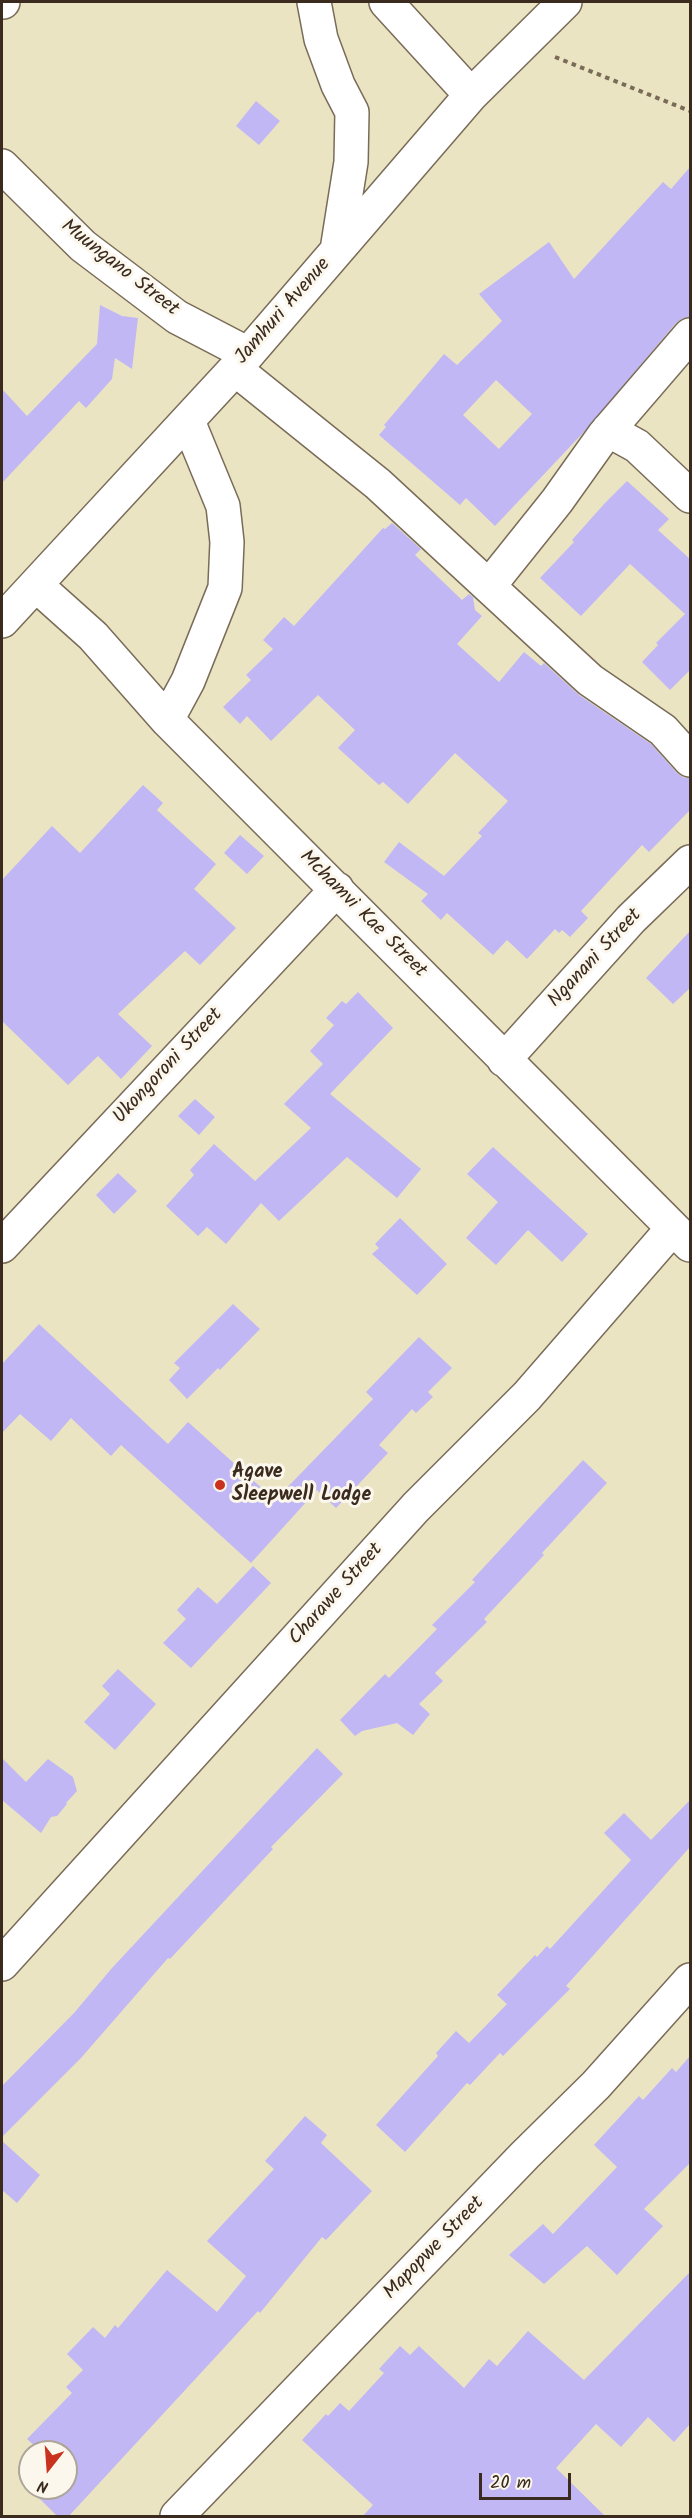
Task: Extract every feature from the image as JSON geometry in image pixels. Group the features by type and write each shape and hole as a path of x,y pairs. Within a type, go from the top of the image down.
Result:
{"street":[{"path":"314,2 321,39 338,85 352,112 351,162 336,252"},
{"path":"386,2 471,95"},
{"name":"Jamhuri Avenue","path":"2,621 242,362 471,95 566,2"},
{"name":"Muungano Street","path":"2,166 83,246 177,317 242,362 590,680 663,730 690,760"},
{"path":"489,586 557,501 608,430 690,335"},
{"path":"167,720 188,681 225,588 226,542 223,506 188,421"},
{"path":"608,430 637,446 690,496"},
{"name":"Mchamvi Kae Street","path":"36,585 93,636 167,720 682,1236"},
{"name":"Nganani Street","path":"504,1060 631,919 690,862"},
{"name":"Ukongoroni Street","path":"2,1246 337,889"},
{"name":"Charawe Street","path":"2,1964 416,1507 682,1236"},
{"name":"Mapopwe Street","path":"177,2517 688,1987"}],"path":[{"path":"523,44 690,111"}],"building":[{"path":"256,101 280,121 259,145 236,126"},
{"path":"690,167 690,317 683,318 676,323 582,434 495,526 466,498 460,505 379,435 386,427 384,425 444,354 457,365 502,321 479,294 549,242 574,279 663,182 671,189","holes":["496,380 532,414 499,449 463,415"]},
{"path":"100,305 122,316 138,318 132,369 115,358 112,379 86,408 79,401 2,483 2,389 27,416 97,344"},
{"path":"627,481 669,519 658,530 690,559 690,670 670,690 642,662 658,645 656,643 685,614 630,564 581,616 540,578"},
{"path":"392,523 421,549 415,555 462,600 469,594 473,597 475,610 482,616 457,644 499,682 524,652 541,666 544,663 579,695 651,744 677,773 684,778 690,778 690,810 649,852 642,845 581,911 588,918 570,937 562,930 559,933 555,929 527,959 507,940 493,955 447,913 441,920 421,901 428,894 384,862 399,842 444,876 482,836 478,833 508,801 455,753 408,804 383,782 379,785 338,748 355,730 318,695 271,741 247,716 240,724 223,707 251,680 246,675 273,649 263,640 284,617 294,626 383,528 385,529"},
{"path":"143,785 163,803 157,810 216,864 194,889 236,928 200,965 185,951 118,1014 152,1046 121,1079 98,1056 68,1085 2,1021 2,880 52,826 80,853"},
{"path":"240,835 264,856 247,874 224,853"},
{"path":"690,931 690,988 673,1004 646,978"},
{"path":"358,992 393,1028 330,1094 421,1169 397,1198 347,1157 279,1221 261,1203 226,1244 207,1227 198,1236 166,1206 194,1175 190,1170 214,1144 255,1181 311,1128 284,1104 323,1064 310,1051 334,1025 326,1018 342,1001 346,1004"},
{"path":"195,1099 215,1117 199,1135 178,1116"},
{"path":"493,1147 588,1234 562,1262 528,1230 496,1265 466,1238 498,1202 467,1174"},
{"path":"118,1173 137,1191 114,1214 96,1195"},
{"path":"400,1218 447,1264 417,1295 372,1254 379,1248 375,1244"},
{"path":"233,1304 260,1329 220,1370 218,1368 187,1399 169,1380 180,1368 174,1363"},
{"path":"39,1324 168,1444 188,1422 275,1500 373,1399 366,1392 419,1337 452,1368 428,1392 433,1397 416,1413 412,1409 379,1445 388,1453 336,1508 317,1490 251,1563 121,1445 111,1456 71,1418 51,1441 20,1414 2,1433 2,1364"},
{"path":"583,1460 607,1483 484,1619 487,1622 435,1673 443,1681 419,1704 430,1714 413,1735 397,1723 362,1731 355,1736 340,1720 385,1674 389,1678 437,1629 432,1625 475,1582 472,1580"},
{"path":"253,1566 271,1583 191,1668 163,1643 186,1619 177,1610 198,1587 217,1604"},
{"path":"118,1669 156,1704 115,1750 84,1722 110,1694 102,1686"},
{"path":"317,1748 343,1774 271,1847 273,1849 170,1959 168,1958 81,2058 2,2137 2,2086 74,2013 112,1968"},
{"path":"2,1758 26,1782 48,1759 73,1777 77,1791 57,1816 51,1817 41,1833 2,1800"},
{"path":"690,1800 690,1847 566,1986 570,1989 503,2056 500,2053 470,2085 467,2083 405,2152 376,2125 438,2056 436,2053 456,2031 469,2043 507,2004 497,1995 535,1955 537,1957 547,1946 550,1949 631,1860 604,1833 624,1813 651,1840"},
{"path":"690,2056 690,2163 644,2209 663,2226 617,2275 587,2246 544,2284 509,2255 543,2224 553,2234 617,2167 594,2145 639,2096 643,2100 672,2068 676,2072"},
{"path":"305,2116 327,2135 321,2143 372,2191 326,2240 322,2237 260,2313 258,2311 68,2517 58,2517 41,2500 78,2500 78,2440 27,2439 72,2393 66,2387 83,2370 67,2354 93,2327 105,2338 115,2325 118,2328 167,2270 217,2312 246,2276 207,2241 274,2169 265,2161"},
{"path":"2,2141 40,2175 17,2203 2,2190"},
{"path":"690,2272 690,2424 674,2442 648,2417 621,2447 596,2424 556,2468 606,2517 362,2517 373,2505 302,2440 326,2414 328,2416 340,2403 349,2411 384,2373 379,2369 400,2346 410,2355 419,2346 464,2388 489,2359 497,2366 528,2331 584,2380"}],"place":[{"name":"Agave Sleepwell Lodge","path":"220,1485"}]}
